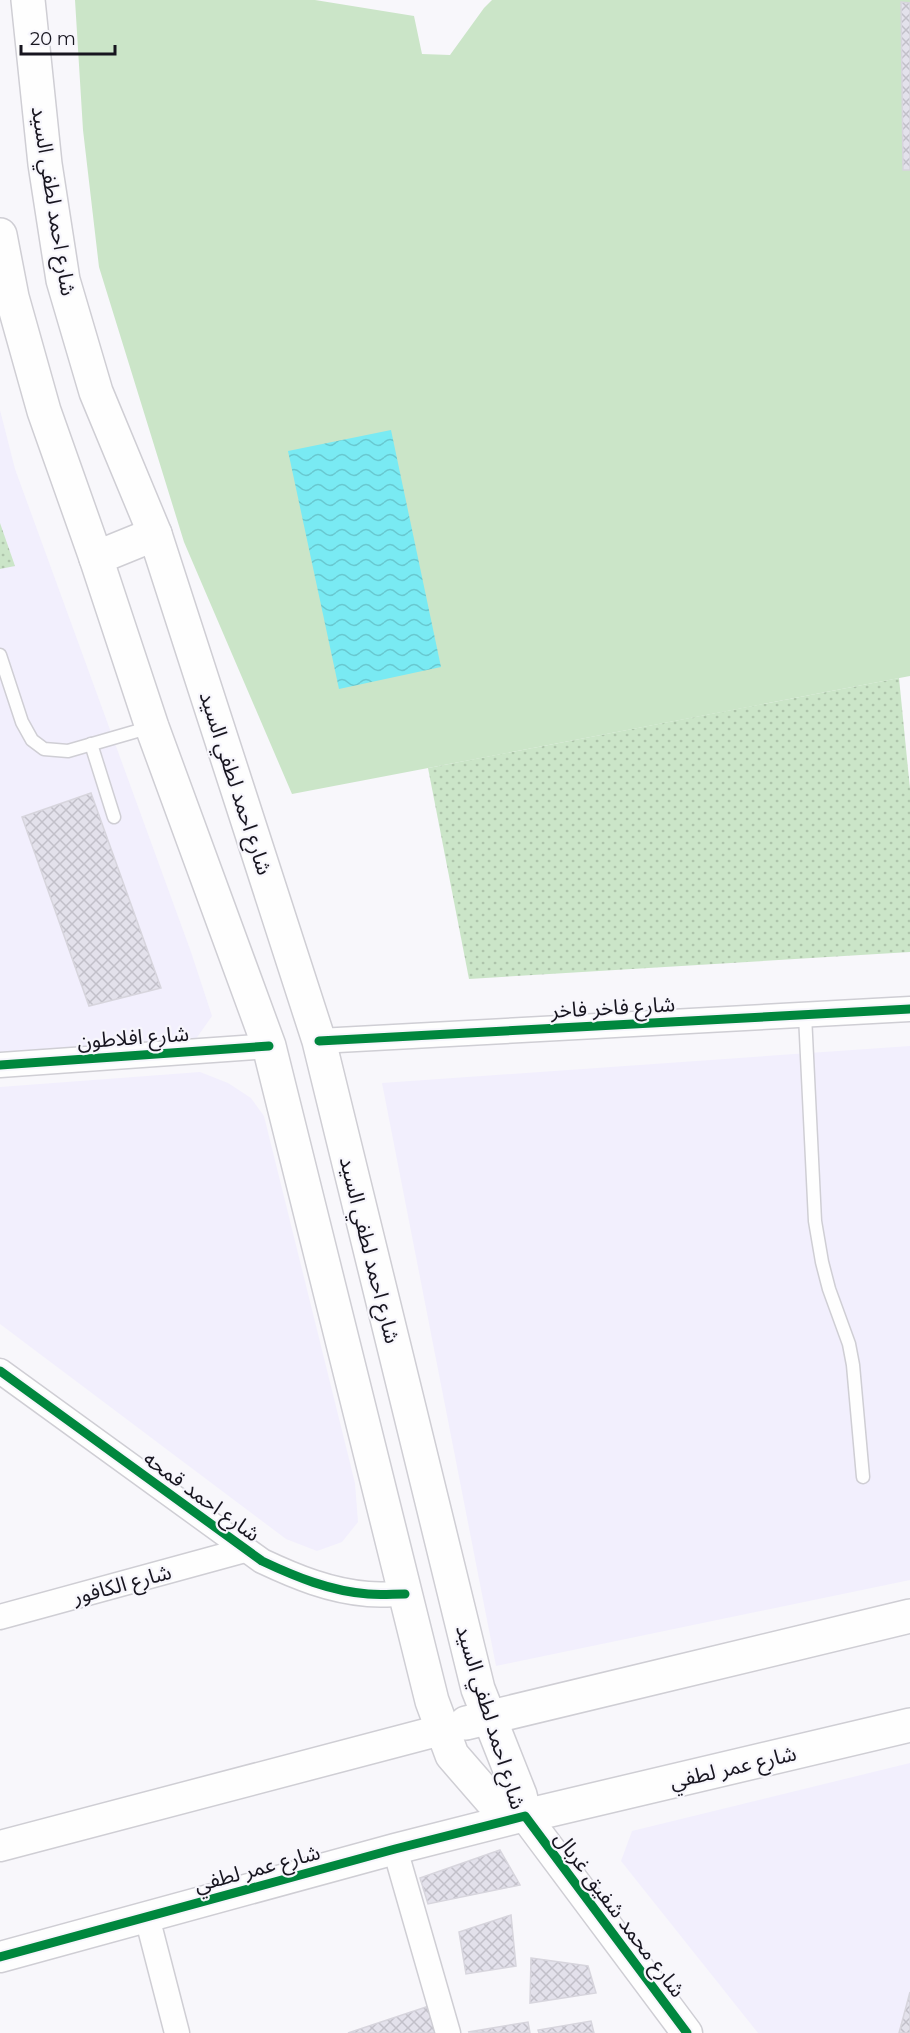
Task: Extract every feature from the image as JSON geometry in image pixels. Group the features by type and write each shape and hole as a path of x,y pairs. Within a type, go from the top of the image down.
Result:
{"main road":[{"name":"شارع احمد لطفي السيد","path":"28,0 45,164 63,280 96,392 155,534 319,1041 478,1689 492,1727 512,1804"},
{"name":"شارع احمد لطفي السيد","path":"0,236 12,297 44,411 152,727 269,1046 432,1701 447,1742 512,1804"},
{"path":"96,558 155,534"},
{"path":"269,1046 319,1041"},
{"path":"447,1742 492,1727 910,1616"},
{"name":"شارع عمر لطفي","path":"512,1804 910,1725"}],"street":[{"name":"شارع فاخر فاخر","path":"319,1041 910,1009"},
{"name":"شارع افلاطون","path":"0,1065 269,1046"},
{"name":"شارع احمد قمحه","path":"0,1371 262,1562 295,1577 331,1588 368,1594 405,1594"},
{"name":"شارع الكافور","path":"0,1617 245,1550"},
{"path":"0,1846 447,1742"},
{"name":"شارع عمر لطفي","path":"0,1957 395,1849 512,1804"},
{"name":"شارع محمد شفيق غربال","path":"512,1804 687,2033"},
{"path":"395,1849 448,2033"},
{"path":"147,1917 177,2033"}],"lane":[{"path":"0,655 22,722 32,740 44,749 68,751 152,727"},
{"path":"91,744 114,817"},
{"path":"805,1015 814,1221 829,1289 849,1344 863,1477"}],"shaded area":[{"path":"0,410 15,469 191,952 212,1016 193,1043 0,1059"},
{"path":"910,1046 910,1580 496,1666 382,1083"},
{"path":"200,1072 228,1083 251,1098 264,1116 355,1483 358,1522 342,1542 317,1551 286,1539 0,1324 0,1087"},
{"path":"910,1763 910,2033 758,2033 621,1861 632,1831"}],"green space":[{"path":"75,0 315,0 414,16 422,54 450,55 492,0 910,0 910,676 292,794 184,542 99,267 83,130"},
{"path":"0,523 15,566 0,569"},
{"path":"899,678 910,789 910,952 469,979 428,768"}],"water":[{"path":"391,430 441,667 339,689 288,451"}],"building":[{"path":"901,2 910,3 910,170 903,170"},
{"path":"91,793 161,988 89,1006 22,817"},
{"path":"500,1850 520,1885 428,1904 420,1878"},
{"path":"511,1915 516,1966 466,1974 459,1932"},
{"path":"531,1958 588,1966 596,1993 530,2003"},
{"path":"910,1992 910,2033 899,2033"},
{"path":"429,2006 437,2033 348,2033"},
{"path":"591,2021 594,2033 539,2033 538,2030"},
{"path":"528,2022 530,2033 468,2032"}],"cycle path":[{"path":"319,1041 910,1009"},
{"path":"0,1065 269,1046"},
{"path":"0,1371 262,1561 300,1578 340,1590 368,1594 405,1594"},
{"path":"0,1957 395,1849 525,1816 687,2033"}]}
